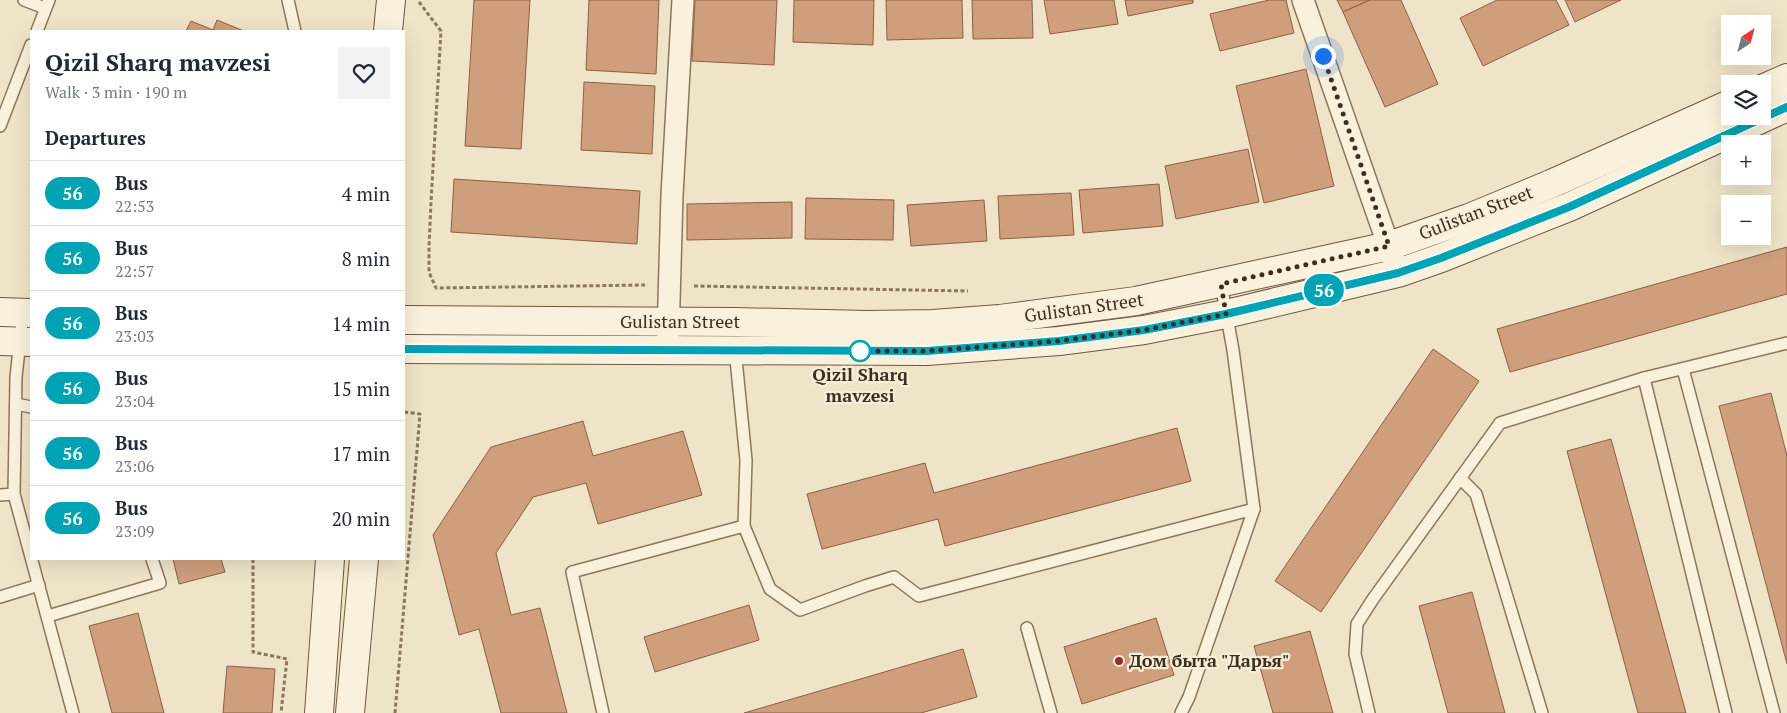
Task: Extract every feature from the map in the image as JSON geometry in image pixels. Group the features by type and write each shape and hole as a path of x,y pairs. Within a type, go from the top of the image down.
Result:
{"main road":[{"path":"388,30 391,0"},
{"path":"1771,85 1787,78"},
{"name":"Gulistan Street","path":"405,320 669,322 735,336 927,351 1059,341 1144,330 1226,314 1398,273 1484,242 1569,207 1787,107"},
{"name":"Gulistan Street","path":"405,349 668,350 735,336 867,325 933,324 1000,319 1136,301 1389,246 1469,218 1551,184 1721,108"},
{"path":"319,713 330,560"},
{"path":"350,713 364,560"}],"street":[{"path":"668,350 672,195 683,0"},
{"path":"1303,0 1398,273"}],"lane":[{"path":"24,0 47,4 37,30"},
{"path":"288,0 295,30"},
{"path":"0,126 30,48"},
{"path":"1181,713 1189,697 1254,509 1233,350 1221,284"},
{"path":"18,313 14,494 30,551"},
{"path":"735,336 746,460 744,526 770,589 800,610 894,577 919,596 1254,509"},
{"path":"1370,713 1355,654 1357,624 1500,423 1644,378 1787,343"},
{"path":"1683,369 1774,713"},
{"path":"1644,378 1726,713"},
{"path":"16,404 30,407"},
{"path":"1460,478 1476,494 1542,713"},
{"path":"0,495 14,494"},
{"path":"603,713 572,572 744,526"},
{"path":"32,560 73,713"},
{"path":"48,616 160,583 152,560"},
{"path":"0,598 39,585"},
{"path":"1027,628 1051,713"}],"path":[{"path":"417,0 441,31 429,247 429,272 436,288 670,285 969,291"},
{"path":"395,713 420,414 405,412"},
{"path":"253,560 254,652 287,659 281,713"}],"building":[{"path":"474,0 530,0 521,149 465,146"},
{"path":"589,0 659,0 656,74 586,70"},
{"path":"695,0 777,0 774,65 692,61"},
{"path":"794,0 874,0 873,45 793,42"},
{"path":"886,0 962,0 963,38 887,40"},
{"path":"972,0 1032,0 1033,38 973,39"},
{"path":"1044,0 1114,0 1118,24 1050,34"},
{"path":"1125,0 1193,0 1193,3 1128,16"},
{"path":"1269,0 1286,0 1294,33 1220,51 1210,14"},
{"path":"1337,0 1370,0 1343,12"},
{"path":"1370,0 1401,0 1438,84 1385,107 1343,12"},
{"path":"1497,0 1556,0 1569,25 1483,66 1460,18"},
{"path":"1565,0 1621,0 1575,22"},
{"path":"217,20 242,30 213,30"},
{"path":"191,21 213,30 186,30"},
{"path":"1306,69 1334,186 1264,203 1236,86"},
{"path":"584,82 655,86 652,154 581,150"},
{"path":"1248,149 1259,202 1176,219 1165,166"},
{"path":"454,179 640,191 637,244 451,232"},
{"path":"1159,184 1163,226 1083,233 1079,190"},
{"path":"1071,193 1074,235 1000,239 998,196"},
{"path":"806,198 894,200 893,240 805,239"},
{"path":"984,200 987,241 911,246 907,205"},
{"path":"792,202 792,238 687,240 687,204"},
{"path":"1787,247 1787,294 1510,372 1497,329"},
{"path":"1433,349 1479,381 1321,612 1275,581"},
{"path":"1771,393 1787,456 1787,664 1719,406"},
{"path":"583,421 593,456 683,431 702,495 598,524 586,483 533,497 496,553 511,615 540,608 567,713 501,713 479,629 459,635 433,535 491,447"},
{"path":"1177,428 1191,481 945,546 938,519 822,549 807,494 925,463 934,493"},
{"path":"1611,439 1686,713 1638,713 1567,451"},
{"path":"173,560 221,560 225,572 179,584"},
{"path":"1472,592 1505,713 1448,713 1419,606"},
{"path":"749,605 759,640 655,672 644,637"},
{"path":"138,613 164,713 112,713 89,626"},
{"name":"Дом быта \"Дарья\"","path":"1156,618 1174,675 1082,704 1064,647"},
{"path":"1310,631 1333,713 1273,713 1254,646"},
{"path":"963,649 977,697 921,713 744,713"},
{"path":"227,666 275,669 272,713 223,713"}],"bus line":[{"name":"56","path":"405,349 927,351 1059,341 1144,330 1226,314 1398,273 1484,242 1569,207 1787,107"}],"place":[{"name":"Qizil Sharq mavzesi","path":"860,351"},
{"name":"Дом быта \"Дарья\"","path":"1119,661"}],"route":[{"path":"860,351 927,351 1059,341 1144,330 1226,314 1221,284 1389,246 1323,56"}]}
